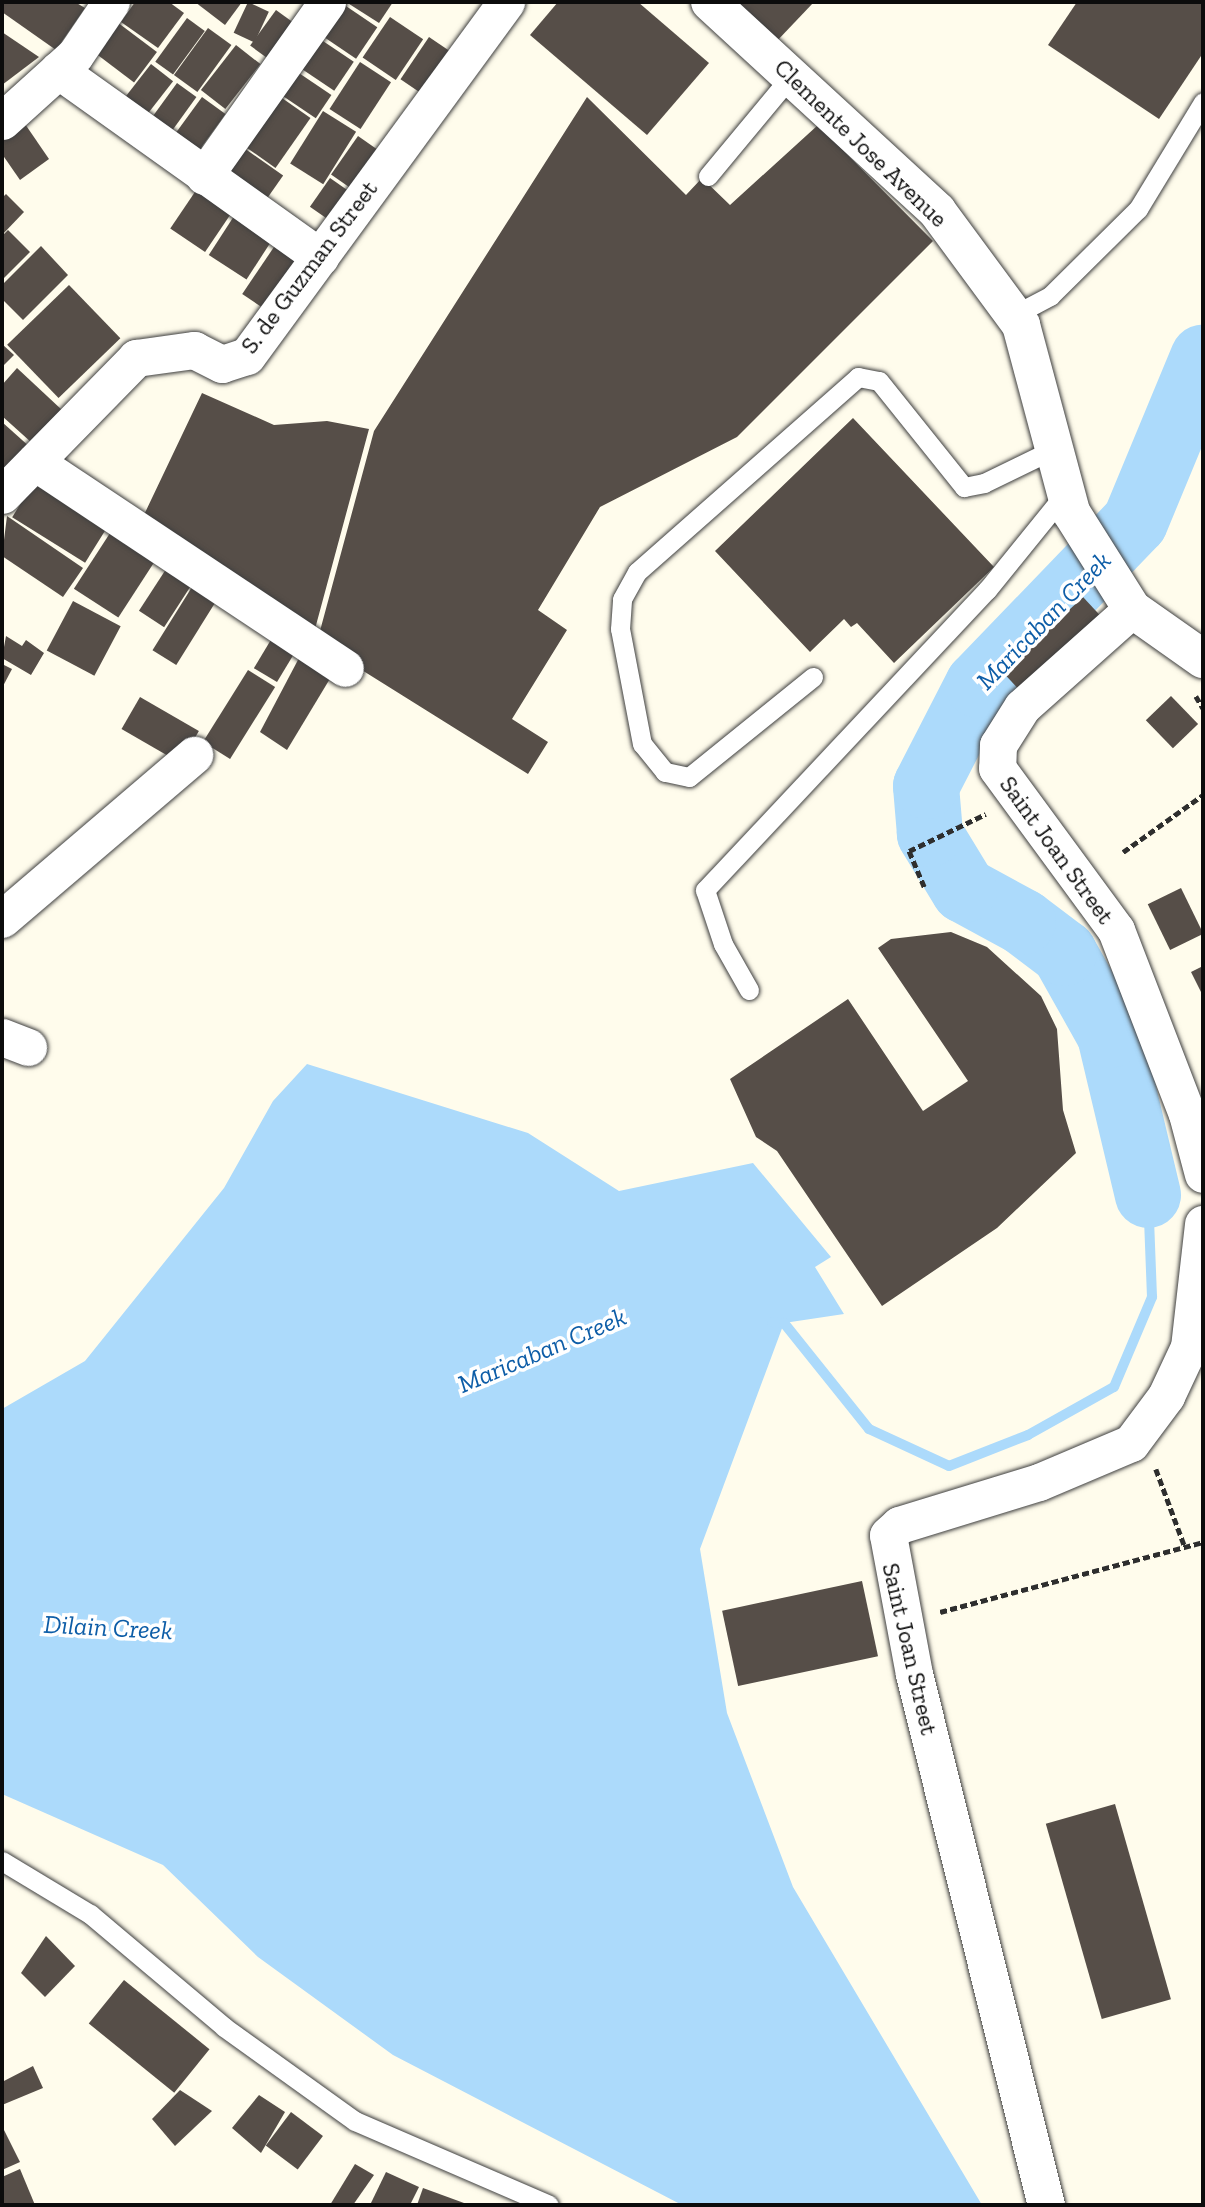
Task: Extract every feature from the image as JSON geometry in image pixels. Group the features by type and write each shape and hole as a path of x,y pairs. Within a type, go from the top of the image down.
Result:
{"street":[{"path":"2,121 58,70 111,2"},
{"path":"204,176 327,2"},
{"name":"S. de Guzman Street","path":"2,495 136,358 194,350 222,365 247,356 506,2"},
{"name":"Clemente Jose Avenue","path":"710,2 937,211 1014,315 1068,504 1129,606"},
{"path":"58,70 320,257"},
{"path":"35,462 345,668"},
{"path":"1129,606 1203,659"},
{"name":"Saint Joan Street","path":"1129,606 1022,707 998,745 997,768 1116,929 1187,1114 1203,1174"},
{"path":"2,919 194,755"},
{"path":"1131,1443 1166,1396 1189,1347 1203,1224"},
{"name":"Saint Joan Street","path":"1046,2205 903,1621 887,1550 888,1535 900,1525 1039,1482 1131,1443"}],"lane":[{"path":"708,176 791,76"},
{"path":"1014,315 1050,296 1138,209 1203,102"},
{"path":"813,677 689,777 665,772 642,744 620,629 622,600 637,572 858,377 879,381 964,487 984,484 1052,450"},
{"path":"749,990 723,944 705,890 1068,504"},
{"path":"2,1861 90,1914 223,2027 355,2121 549,2205"}],"path":[{"path":"1123,852 1203,795"},
{"path":"924,887 909,851 973,823"},
{"path":"1131,1443 1156,1469 1185,1547"},
{"path":"903,1621 1203,1542"}],"water":[{"name":"Dilain Creek","path":"307,1064 528,1133 619,1191 753,1163 831,1257 815,1267 844,1314 784,1323 700,1549 727,1713 793,1887 982,2205 682,2205 393,2055 258,1957 163,1865 2,1794 2,1409 85,1361 224,1188 273,1101"}],"building":[{"path":"2,2 75,2 85,8 56,50 2,12"},
{"path":"135,2 169,2 184,13 158,48 121,22"},
{"path":"195,2 242,2 225,25"},
{"path":"248,2 269,12 254,43 234,33"},
{"path":"340,2 377,27 356,59 319,34"},
{"path":"346,2 393,2 379,23"},
{"path":"558,2 638,2 709,63 647,135 530,35"},
{"path":"735,2 814,2 775,43"},
{"path":"1077,2 1203,2 1203,53 1159,119 1048,45"},
{"path":"276,10 299,27 274,63 250,46"},
{"path":"390,17 423,39 396,80 363,58"},
{"path":"187,18 205,31 173,75 155,62"},
{"path":"117,22 157,52 134,82 94,52"},
{"path":"208,28 231,45 197,92 174,75"},
{"path":"2,32 39,57 2,85"},
{"path":"314,35 354,62 334,91 294,64"},
{"path":"429,37 456,55 427,97 400,79"},
{"path":"236,45 260,64 225,109 201,90"},
{"path":"360,62 391,82 361,129 330,109"},
{"path":"151,64 173,81 146,116 124,99"},
{"path":"290,67 331,95 316,118 274,90"},
{"path":"177,83 196,97 171,132 152,118"},
{"path":"272,91 311,118 276,168 237,141"},
{"path":"202,97 225,114 200,150 176,133"},
{"path":"587,97 686,195 702,178 730,205 818,125 933,241 737,437 600,507 538,610 567,630 512,719 548,742 528,774 317,642 374,431"},
{"path":"323,111 356,132 323,184 290,164"},
{"path":"25,124 49,159 20,180 2,154 2,141"},
{"path":"358,136 387,156 360,195 331,175"},
{"path":"234,141 283,175 258,211 209,177"},
{"path":"330,178 359,198 339,227 310,207"},
{"path":"201,183 236,206 205,252 170,229"},
{"path":"6,194 24,212 2,235 2,198"},
{"path":"236,213 274,238 247,279 209,255"},
{"path":"8,230 30,252 2,280 2,236"},
{"path":"278,241 309,262 273,315 242,294"},
{"path":"41,246 68,275 23,320 2,299 2,285"},
{"path":"69,285 120,338 59,398 7,345"},
{"path":"2,344 14,355 2,367"},
{"path":"17,368 62,410 32,443 2,416 2,385"},
{"path":"202,393 274,425 327,421 369,429 315,629 142,519"},
{"path":"853,418 994,567 894,663 857,623 851,627 844,619 810,652 715,551"},
{"path":"2,422 31,448 2,476"},
{"path":"36,479 109,525 85,563 12,517"},
{"path":"7,516 83,568 63,597 2,556"},
{"path":"112,530 156,559 118,618 74,589"},
{"path":"170,563 195,579 164,627 139,611"},
{"path":"197,579 221,594 176,665 152,650"},
{"path":"1083,597 1106,621 1025,696 1003,672"},
{"path":"73,601 121,626 94,676 47,650"},
{"path":"275,633 298,647 277,682 254,668"},
{"path":"6,636 22,646 26,640 44,653 31,675 2,658"},
{"path":"299,658 331,677 287,750 260,732"},
{"path":"2,664 12,669 2,688"},
{"path":"248,670 275,687 230,759 203,742"},
{"path":"1171,696 1198,724 1173,748 1146,720"},
{"path":"140,697 199,731 180,763 122,729"},
{"path":"1181,888 1203,934 1170,950 1148,904"},
{"path":"951,932 987,947 1041,996 1057,1029 1063,1110 1076,1153 997,1228 882,1306 777,1151 756,1137 730,1079 848,999 923,1111 968,1081 878,948 891,939"},
{"path":"1203,966 1203,996 1191,972"},
{"path":"862,1581 878,1656 738,1686 722,1611"},
{"path":"1115,1804 1171,1999 1102,2019 1046,1824"},
{"path":"46,1936 75,1966 45,1997 21,1973"},
{"path":"124,1980 209,2049 174,2093 89,2024"},
{"path":"33,2066 43,2088 2,2105 2,2082"},
{"path":"180,2090 212,2111 175,2146 152,2119"},
{"path":"259,2095 285,2112 261,2153 232,2128"},
{"path":"291,2112 323,2136 298,2170 266,2146"},
{"path":"2,2126 20,2162 2,2170"},
{"path":"355,2164 374,2175 353,2205 330,2205"},
{"path":"20,2169 35,2205 2,2205 2,2177"},
{"path":"386,2172 419,2187 410,2205 370,2205"},
{"path":"423,2188 464,2203 417,2205"}],"waterway":[{"name":"Maricaban Creek","path":"1148,1195 1110,1035 1064,953 1023,922 964,890 930,834 926,786 978,685 1135,522 1203,358"},
{"name":"Maricaban Creek","path":"772,1322 784,1323 869,1429 949,1466 1028,1435 1114,1387 1152,1297 1148,1195"}]}
